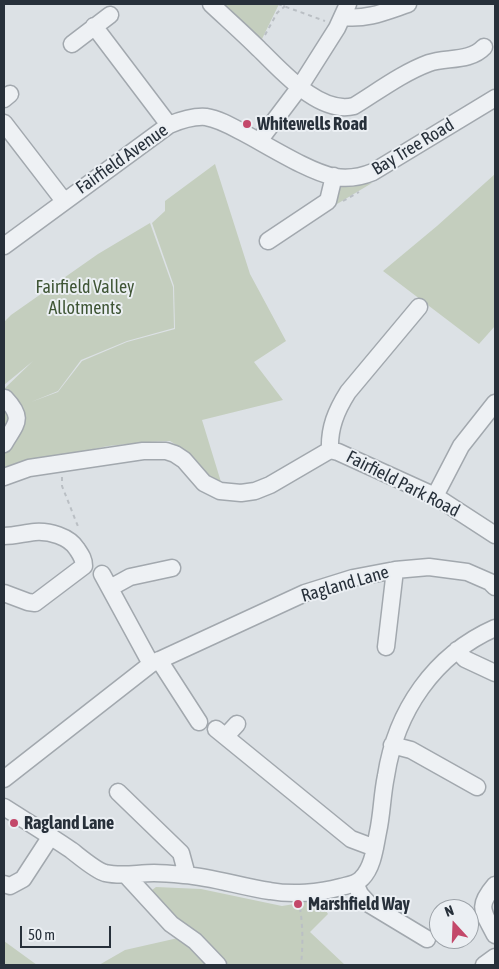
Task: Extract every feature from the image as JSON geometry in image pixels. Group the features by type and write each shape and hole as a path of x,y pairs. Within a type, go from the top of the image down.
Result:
{"street":[{"path":"211,4 299,88 330,106 347,108 354,106 424,65 439,60 466,57 480,51 484,47"},
{"path":"259,141 299,88 346,10 355,18 372,16 408,4"},
{"path":"72,44 110,14"},
{"path":"94,26 169,125"},
{"name":"Bay Tree Road","path":"334,176 358,177 373,172 495,98"},
{"name":"Fairfield Avenue","path":"4,246 64,200 169,125 192,118 207,117 224,123 312,168 334,176"},
{"path":"4,122 64,200"},
{"path":"268,241 328,201 334,176"},
{"path":"330,450 329,435 338,407 348,392 419,307"},
{"path":"4,444 17,421 14,408 5,398"},
{"path":"436,496 461,446 495,403"},
{"name":"Fairfield Park Road","path":"4,477 29,468 143,451 166,451 184,460 204,483 220,491 241,493 255,491 270,485 330,450 436,496 495,535"},
{"path":"4,536 36,532 65,537 74,544 84,560 84,566 35,603 4,593"},
{"name":"Ragland Lane","path":"4,779 155,662 321,587 353,578 395,570 429,567 467,572 490,582 495,587"},
{"path":"172,568 106,581 155,662 199,722"},
{"path":"386,647 395,570"},
{"path":"4,807 51,836 103,872 126,875 154,873 186,875 271,891 298,893 336,888 355,883 366,873 374,848 381,818 392,745 404,716 417,692 429,676 457,650 495,628"},
{"path":"457,650 465,659 495,673"},
{"path":"237,724 221,732 351,839 374,848"},
{"path":"392,745 411,750 475,781"},
{"path":"118,792 181,853 186,875"},
{"path":"4,884 10,886 23,879 51,836"},
{"path":"126,875 171,924 195,941 218,965"},
{"path":"355,883 360,894 369,904 427,939"},
{"path":"495,885 485,897 483,905 484,912 495,935"},
{"path":"484,965 495,957"}],"path":[{"path":"278,4 327,22"},
{"path":"258,48 277,13 285,5"},
{"path":"322,206 331,208 373,184 373,172"},
{"path":"57,464 62,476 62,486 82,536"},
{"path":"298,893 303,924 300,965"}],"green space":[{"path":"218,4 279,4 262,39"},
{"name":"Fairfield Valley Allotments","path":"215,164 250,274 286,341 254,362 283,400 202,420 221,482 204,477 186,451 170,441 108,446 28,463 4,473 4,389 33,361 4,385 4,322 11,315 98,254 150,223 173,287 174,328 127,341 81,360 58,391 31,402 58,392 82,361 127,342 175,329 174,286 152,223 165,211 165,201"},
{"path":"495,174 495,326 479,344 383,271"},
{"path":"372,183 332,207 340,187"},
{"path":"156,887 201,889 282,906 319,900 328,914 310,932 345,965 224,965 208,946 154,898 152,890"},
{"path":"178,938 195,947 212,965 99,965 125,950"},
{"path":"4,941 37,965 4,965"}],"place":[{"name":"Whitewells Road","path":"247,124"},
{"name":"Ragland Lane","path":"14,823"},
{"name":"Marshfield Way","path":"298,904"}]}
